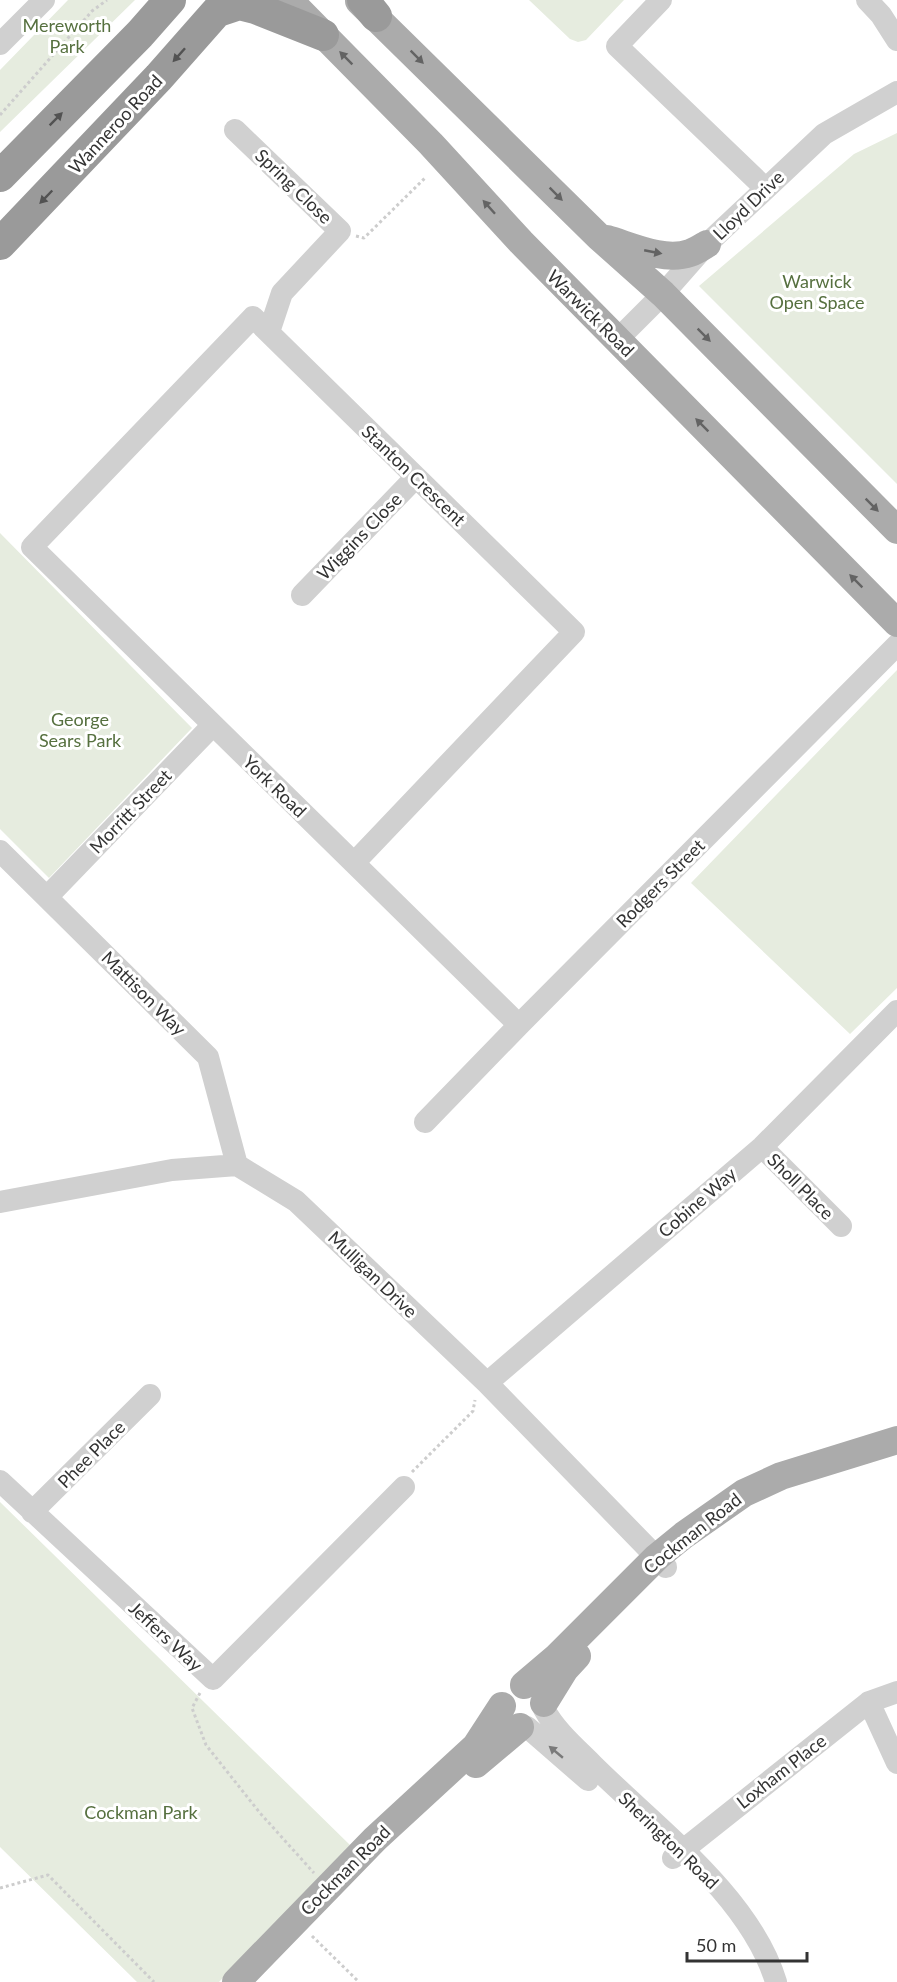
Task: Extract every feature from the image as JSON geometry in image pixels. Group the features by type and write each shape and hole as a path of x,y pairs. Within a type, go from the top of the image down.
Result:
{"highway":[{"path":"0,176 132,42 170,0"},
{"path":"223,5 247,6 323,35"},
{"name":"Wanneroo Road","path":"0,244 159,77 223,5"}],"main road":[{"name":"Warwick Road","path":"289,0 431,144 521,242 897,623"},
{"path":"365,5 599,237 663,294 897,530"},
{"path":"599,237 654,253 671,255 689,254 707,244"},
{"name":"Cockman Road","path":"254,1982 386,1849 479,1762 527,1710 557,1657 661,1562 684,1534 744,1493 781,1476 897,1440"},
{"name":"Cockman Road","path":"661,1562 772,1495 852,1465 897,1455"},
{"name":"Cockman Road","path":"236,1982 375,1839 476,1746 527,1710"}],"street":[{"path":"661,0 617,46 765,188"},
{"path":"867,0 881,15 897,40"},
{"path":"0,45 32,4"},
{"name":"Lloyd Drive","path":"617,340 663,294 707,244 824,134 897,92"},
{"name":"Spring Close","path":"235,130 340,231 282,293 269,332"},
{"name":"Stanton Crescent","path":"32,547 254,317 574,632 354,863"},
{"name":"Wiggins Close","path":"302,595 416,477"},
{"name":"York Road","path":"32,547 519,1025"},
{"name":"Rodgers Street","path":"425,1122 897,645"},
{"name":"Morritt Street","path":"47,897 213,725"},
{"name":"Mattison Way","path":"0,850 208,1057 237,1165"},
{"name":"Cobine Way","path":"487,1383 762,1147 897,1011"},
{"name":"Sholl Place","path":"762,1147 841,1226"},
{"path":"0,1202 172,1170 237,1165"},
{"name":"Mulligan Drive","path":"237,1165 296,1201 487,1383 661,1562"},
{"name":"Phee Place","path":"32,1512 150,1395"},
{"name":"Jeffers Way","path":"0,1481 213,1680 404,1487"},
{"name":"Loxham Place","path":"677,1854 869,1702 897,1692"},
{"path":"869,1702 897,1763"},
{"name":"Sherington Road","path":"527,1710 576,1768 677,1854 735,1908 753,1934 776,1982"},
{"name":"Sherington Road","path":"677,1854 692,1880 733,1928 749,1954 760,1982"}],"path":[{"path":"0,115 92,11 107,0"},
{"path":"340,231 364,238 425,178"},
{"path":"404,1487 413,1471 473,1411 475,1400 484,1408"},
{"path":"213,1680 197,1696 192,1708 206,1745 260,1813 327,1887"},
{"path":"0,1888 48,1875 154,1982"},
{"path":"306,1930 359,1982"}],"green space":[{"name":"Mereworth Park","path":"68,0 135,0 0,132 0,70"},
{"path":"529,0 624,0 586,40 578,42 570,39"},
{"name":"Warwick Open Space","path":"897,133 897,484 699,286 854,154"},
{"name":"George Sears Park","path":"0,533 192,728 49,878 0,829"},
{"path":"897,670 897,988 850,1034 691,883"},
{"name":"Cockman Park","path":"0,1502 350,1845 219,1982 137,1982 0,1847"}]}
